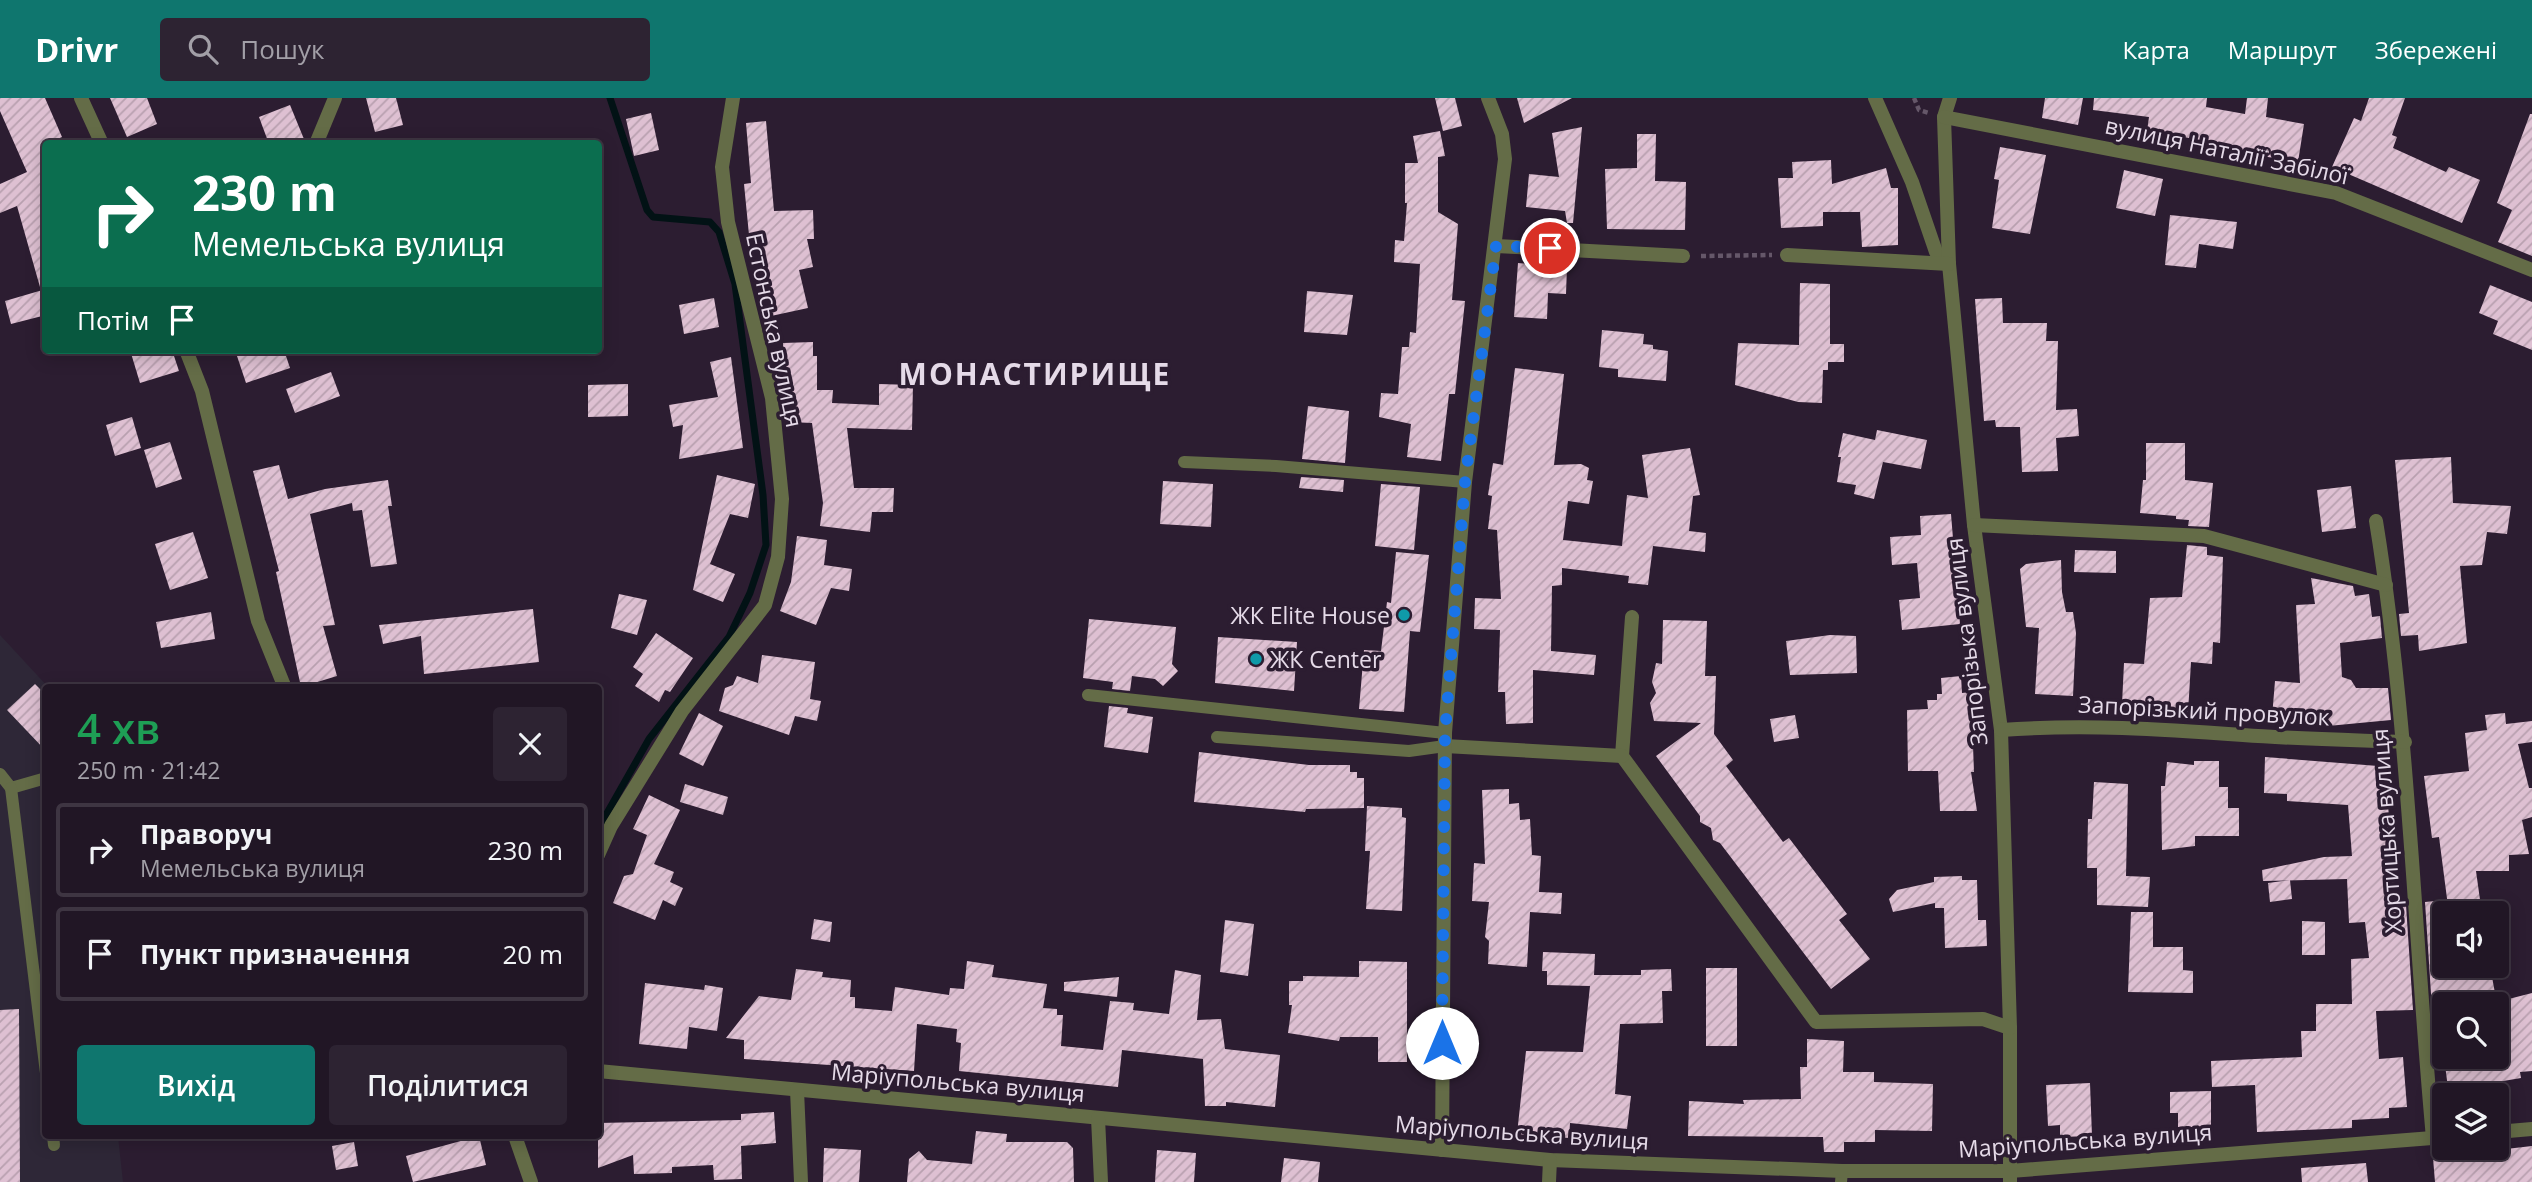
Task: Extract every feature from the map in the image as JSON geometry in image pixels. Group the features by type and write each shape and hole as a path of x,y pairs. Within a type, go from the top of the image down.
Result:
{"street":[{"path":"81,98 100,140"},
{"path":"318,140 335,98"},
{"name":"Естонська вулиця","path":"602,846 611,826 682,711 765,605 778,557 782,499 772,398 728,222 722,167 733,98"},
{"path":"1442,1150 1445,740 1465,482 1505,159 1502,134 1488,98"},
{"path":"1875,98 1912,182 1936,252 1949,264"},
{"name":"Запорізька вулиця","path":"1950,98 1944,117 1949,264 1975,525 2001,730 2010,1028 2010,1176"},
{"name":"вулиця Наталії Забілої","path":"1944,117 2336,192 2532,270"},
{"path":"1496,246 1683,256"},
{"path":"1787,255 1949,264"},
{"path":"188,354 202,391 258,621 283,684"},
{"name":"Хортицька вулиця","path":"2376,522 2404,742 2417,961 2432,1083"},
{"path":"1975,525 2204,536 2386,585"},
{"path":"1632,617 1622,756 1816,1022 1983,1018 2010,1028"},
{"name":"Запорізький провулок","path":"2001,730 2055,726 2159,727 2245,735 2404,742"},
{"path":"1445,740 1622,756"},
{"name":"Маріупольська вулиця","path":"602,1071 1550,1160 1842,1177 2010,1176 2432,1138"},
{"path":"797,1090 801,1182"},
{"path":"1098,1118 1101,1182"},
{"path":"2509,1131 2532,1129"},
{"path":"516,1139 531,1182"},
{"path":"1549,1182 1550,1160"}],"lane":[{"path":"1184,462 1276,466 1465,482"},
{"path":"1088,695 1445,740"},
{"path":"1217,737 1409,751 1445,740"},
{"path":"0,774 10,788 42,1041"},
{"path":"10,788 42,779"}],"path":[{"path":"1683,256 1787,255"}],"shaded area":[{"path":"0,635 45,684 42,684 42,1139 118,1139 123,1182 0,1182"}],"building":[{"path":"0,98 45,98 62,137 42,140 42,287 17,206 0,213 0,184 27,172 0,111"},
{"path":"110,98 147,98 157,124 127,137"},
{"path":"366,98 396,98 403,125 375,132"},
{"path":"1435,98 1455,98 1462,126 1443,131"},
{"path":"1517,98 1572,98 1524,123"},
{"path":"2045,98 2083,98 2078,125 2042,118"},
{"path":"2094,98 2207,98 2206,107 2245,114 2247,98 2268,98 2266,117 2304,124 2298,162 2200,146 2201,140 2147,131 2149,117 2093,110"},
{"path":"2369,98 2405,98 2392,135 2397,137 2393,148 2446,172 2449,167 2480,180 2462,223 2332,167 2354,118 2361,121"},
{"path":"290,105 304,140 268,140 259,117"},
{"path":"651,113 659,150 634,156 626,119"},
{"path":"2530,114 2532,256 2498,242 2512,210 2497,203"},
{"path":"766,121 774,211 813,210 814,239 807,239 813,267 799,270 808,308 771,316 754,234 749,235 744,184 751,183 746,123"},
{"path":"1582,127 1573,223 1567,223 1565,211 1526,207 1529,174 1559,177 1552,133"},
{"path":"1440,131 1445,156 1438,157 1438,212 1458,224 1452,300 1465,301 1455,394 1449,394 1441,461 1407,457 1411,424 1379,417 1381,393 1398,394 1402,347 1409,347 1410,332 1416,333 1420,264 1394,262 1395,240 1404,241 1407,203 1405,163 1418,163 1413,136"},
{"path":"1637,134 1656,134 1655,181 1686,182 1685,230 1607,229 1605,169 1637,168"},
{"path":"2000,147 2046,155 2030,234 1992,228 1999,180 1994,179"},
{"path":"1831,160 1832,184 1886,168 1891,188 1898,188 1898,245 1862,247 1860,212 1823,212 1823,226 1781,228 1778,178 1793,178 1792,162"},
{"path":"2124,170 2163,179 2155,216 2116,208"},
{"path":"2170,215 2237,222 2233,249 2199,244 2196,268 2165,265"},
{"path":"1518,263 1567,267 1566,294 1548,293 1547,319 1514,317"},
{"path":"1800,283 1830,284 1830,344 1844,344 1844,362 1828,362 1828,370 1823,370 1822,403 1798,402 1735,385 1738,343 1799,345"},
{"path":"2490,285 2532,302 2532,350 2493,334 2498,321 2479,313"},
{"path":"42,290 42,316 11,324 5,301"},
{"path":"1307,291 1353,295 1347,335 1304,332"},
{"path":"714,298 719,327 684,334 679,305"},
{"path":"2002,298 2003,323 2047,323 2046,341 2058,341 2056,410 2077,409 2079,436 2056,438 2058,471 2022,472 2020,427 1996,427 1995,420 1984,421 1975,299"},
{"path":"1602,330 1644,334 1643,344 1653,345 1653,349 1668,351 1666,381 1618,377 1618,369 1599,367"},
{"path":"813,342 813,356 817,356 817,390 833,390 832,403 879,405 879,384 913,385 912,430 847,428 854,488 894,488 893,512 872,512 870,532 820,526 823,503 812,423 789,422 790,372 784,372 783,343"},
{"path":"131,354 173,354 179,371 140,383"},
{"path":"236,354 285,354 290,368 246,383"},
{"path":"731,357 743,448 679,459 683,425 673,427 669,405 718,397 710,362"},
{"path":"1515,368 1564,374 1554,465 1581,464 1589,468 1587,480 1593,481 1589,504 1568,501 1563,540 1622,546 1627,495 1648,498 1642,455 1690,448 1700,495 1693,496 1689,531 1706,533 1705,552 1653,546 1648,585 1628,583 1629,576 1562,568 1562,585 1552,586 1551,651 1596,655 1594,675 1533,670 1533,723 1506,724 1505,692 1498,692 1500,630 1474,629 1475,598 1501,599 1497,530 1488,529 1492,496 1488,495 1493,463 1503,465"},
{"path":"331,372 340,396 295,413 286,389"},
{"path":"628,384 628,416 588,417 588,385"},
{"path":"1308,406 1349,411 1345,463 1302,459"},
{"path":"132,417 141,448 115,456 106,425"},
{"path":"1877,430 1927,440 1921,469 1883,462 1874,499 1854,494 1856,485 1837,482 1841,457 1838,457 1843,433 1875,440"},
{"path":"170,442 182,479 156,488 144,450"},
{"path":"2146,443 2185,443 2185,480 2213,483 2209,527 2188,526 2189,520 2176,519 2176,516 2140,513 2143,480 2146,480"},
{"path":"2451,457 2453,503 2511,506 2507,534 2487,532 2482,565 2460,566 2467,643 2419,651 2418,635 2401,636 2399,614 2409,613 2395,460"},
{"path":"279,465 288,499 325,489 388,480 392,506 388,506 397,564 371,567 362,510 353,511 352,503 310,514 335,625 323,626 337,676 311,684 300,684 276,572 279,571 253,471"},
{"path":"717,475 755,484 748,518 730,514 710,564 735,574 723,602 693,590"},
{"path":"1301,477 1344,480 1343,492 1299,488"},
{"path":"1163,481 1213,484 1211,527 1160,524"},
{"path":"1381,484 1420,487 1414,550 1375,546"},
{"path":"2351,486 2356,528 2322,532 2317,490"},
{"path":"1951,514 1960,624 1902,630 1899,600 1920,598 1917,563 1892,565 1890,537 1921,535 1920,516"},
{"path":"193,532 208,578 170,590 155,544"},
{"path":"797,536 827,540 824,565 852,569 849,591 831,588 816,625 780,611 791,582"},
{"path":"2187,545 2207,547 2207,555 2223,557 2220,643 2213,642 2212,664 2191,662 2188,713 2166,712 2167,706 2122,704 2124,663 2144,664 2150,598 2182,597"},
{"path":"2075,550 2116,551 2116,573 2074,572"},
{"path":"1396,552 1429,555 1420,632 1410,631 1404,712 1359,709 1364,650 1381,651 1387,602 1391,603"},
{"path":"2061,560 2066,612 2073,612 2076,633 2073,696 2035,694 2039,628 2026,627 2020,569 2026,564"},
{"path":"2311,578 2353,586 2355,596 2369,594 2372,617 2380,616 2382,638 2340,643 2342,677 2351,680 2356,688 2388,688 2391,720 2328,726 2327,721 2272,717 2275,681 2300,683 2296,605 2315,604"},
{"path":"619,594 647,600 637,635 611,628"},
{"path":"533,609 539,662 424,674 421,636 383,644 379,625"},
{"path":"211,612 215,639 161,648 156,622"},
{"path":"1089,619 1176,627 1172,664 1178,671 1163,686 1155,679 1132,676 1130,691 1112,689 1113,682 1083,678"},
{"path":"1663,620 1707,621 1705,676 1716,676 1714,734 1733,760 1726,766 1783,842 1789,838 1847,914 1839,920 1870,959 1831,989 1720,843 1713,840 1711,828 1700,822 1700,816 1656,756 1701,723 1654,721 1650,703 1656,693 1652,682 1656,663 1662,664"},
{"path":"656,633 693,658 670,692 665,690 659,702 635,686 643,674 633,667"},
{"path":"1830,635 1856,636 1857,673 1790,675 1786,641"},
{"name":"ЖК Center","path":"1218,637 1297,642 1294,691 1215,683"},
{"path":"762,655 815,662 810,699 821,701 817,721 795,716 789,735 719,711 725,688 733,685 737,676 758,683"},
{"path":"1961,676 1962,693 1971,692 1974,772 1971,772 1977,811 1940,811 1938,771 1908,771 1907,710 1928,709 1927,700 1937,700 1937,694 1942,694 1941,678"},
{"path":"35,684 42,691 42,747 7,710"},
{"path":"1109,706 1128,708 1127,713 1153,717 1148,753 1104,747"},
{"path":"699,713 723,726 703,766 679,754"},
{"path":"2505,713 2506,724 2532,721 2532,742 2518,744 2529,788 2532,788 2532,817 2522,820 2529,854 2509,855 2509,871 2476,871 2480,901 2447,901 2439,837 2432,838 2424,776 2469,771 2465,733 2487,730 2485,715"},
{"path":"1795,715 1799,738 1774,742 1770,719"},
{"path":"1199,752 1309,765 1350,765 1350,772 1357,772 1357,778 1364,778 1364,808 1306,809 1305,812 1194,802"},
{"path":"2265,757 2378,766 2385,772 2397,906 2406,905 2413,1010 2376,1011 2379,1059 2403,1057 2407,1107 2389,1108 2389,1118 2352,1120 2352,1128 2257,1132 2255,1085 2212,1087 2211,1061 2302,1057 2301,1031 2316,1031 2316,1004 2352,1004 2351,959 2369,958 2365,922 2349,923 2347,879 2263,881 2262,870 2324,857 2352,856 2348,805 2287,801 2287,794 2264,793"},
{"path":"2194,761 2219,761 2219,787 2228,787 2228,808 2239,808 2239,836 2195,836 2195,846 2162,850 2161,786 2165,786 2167,762 2194,765"},
{"path":"2094,782 2128,784 2126,876 2150,877 2148,907 2097,905 2097,868 2087,868 2088,819 2092,819"},
{"path":"685,784 728,797 723,815 680,802"},
{"path":"1509,789 1509,804 1519,803 1520,820 1530,819 1532,855 1541,856 1539,892 1562,893 1561,914 1530,912 1527,967 1488,964 1489,941 1485,937 1489,902 1472,901 1474,863 1485,864 1482,790"},
{"path":"649,795 680,810 654,864 674,872 670,882 683,888 675,906 663,900 655,920 613,903 624,876 633,874 647,835 633,829"},
{"path":"1367,806 1402,808 1402,817 1406,818 1402,911 1366,909 1370,851 1365,851"},
{"path":"1962,876 1962,880 1977,880 1978,920 1986,920 1987,946 1945,948 1944,908 1935,908 1935,903 1893,912 1889,899 1897,890 1934,882 1934,877"},
{"path":"2290,880 2292,899 2270,902 2268,883"},
{"path":"2432,901 2432,978 2492,978 2495,992 2432,992 2432,1009 2425,902"},
{"path":"2131,912 2153,912 2153,947 2183,947 2183,970 2193,971 2193,993 2128,992"},
{"path":"814,919 832,922 830,942 811,939"},
{"path":"1225,920 1254,924 1248,976 1220,972"},
{"path":"2302,921 2325,922 2325,955 2302,955"},
{"path":"1543,952 1595,954 1594,975 1641,975 1641,970 1671,969 1672,991 1662,991 1663,1023 1620,1024 1615,1094 1631,1096 1627,1129 1570,1123 1569,1138 1517,1134 1526,1051 1583,1052 1590,986 1547,985 1547,971 1542,971"},
{"path":"967,961 994,965 992,977 1047,984 1043,1008 1057,1009 1057,1015 1063,1015 1061,1046 1103,1050 1110,1001 1134,1003 1133,1010 1169,1014 1175,970 1201,975 1197,1020 1221,1019 1225,1049 1280,1055 1275,1107 1226,1102 1226,1106 1205,1106 1203,1059 1122,1050 1118,1087 959,1071 961,1043 956,1042 957,1029 917,1024 914,1071 744,1059 744,1040 726,1038 759,996 791,1000 796,969 823,972 822,977 851,980 850,997 855,997 855,1008 892,1011 895,987 949,995 950,988 964,989"},
{"path":"1359,961 1407,962 1407,1062 1378,1062 1378,1037 1340,1037 1339,1041 1288,1033 1292,1005 1289,1005 1289,981 1303,981 1303,976 1359,977"},
{"path":"1706,968 1737,968 1737,1046 1706,1046"},
{"path":"1119,977 1117,997 1064,991 1064,982"},
{"path":"645,983 704,990 705,985 723,988 717,1031 689,1027 687,1049 639,1044"},
{"path":"2532,993 2532,1071 2520,1072 2521,1078 2492,1083 2447,1083 2446,1069 2509,1069 2509,999"},
{"path":"19,1009 20,1182 0,1182 0,1010"},
{"path":"1807,1039 1844,1041 1843,1072 1874,1072 1874,1082 1933,1084 1932,1131 1875,1130 1875,1142 1844,1142 1844,1152 1824,1152 1823,1137 1688,1136 1689,1101 1744,1104 1743,1100 1801,1099 1800,1067 1807,1067"},
{"path":"2090,1083 2092,1136 2060,1137 2060,1125 2048,1126 2046,1085"},
{"path":"2211,1091 2211,1127 2178,1127 2178,1113 2170,1113 2170,1092"},
{"path":"774,1112 776,1143 741,1146 742,1179 714,1180 713,1165 672,1167 672,1173 634,1174 633,1155 598,1168 598,1139 602,1139 602,1123 741,1120 741,1114"},
{"path":"976,1131 1007,1134 1006,1142 1067,1142 1073,1148 1074,1182 907,1182 909,1159 919,1151 927,1160 972,1164"},
{"path":"468,1139 480,1139 486,1165 413,1182 406,1156"},
{"path":"354,1142 358,1166 336,1170 332,1146"},
{"path":"2532,1146 2532,1182 2435,1182 2433,1160 2509,1160 2509,1149"},
{"path":"824,1148 861,1150 859,1182 823,1182"},
{"path":"1157,1150 1196,1153 1194,1182 1155,1182"},
{"path":"1284,1158 1320,1162 1318,1182 1281,1182"},
{"path":"2366,1163 2368,1182 2302,1182 2301,1168"}],"waterway":[{"path":"602,822 649,739 729,637 750,593 766,545 763,495 735,284 719,232 710,222 653,217 647,210 610,98"}],"place":[{"name":"ЖК Elite House","path":"1404,615"},
{"name":"ЖК Center","path":"1256,659"}],"district":[{"name":"МОНАСТИРИЩЕ","path":"1035,373"}],"route":[{"path":"1442,1043 1445,733 1465,482 1496,246 1550,248"}]}
